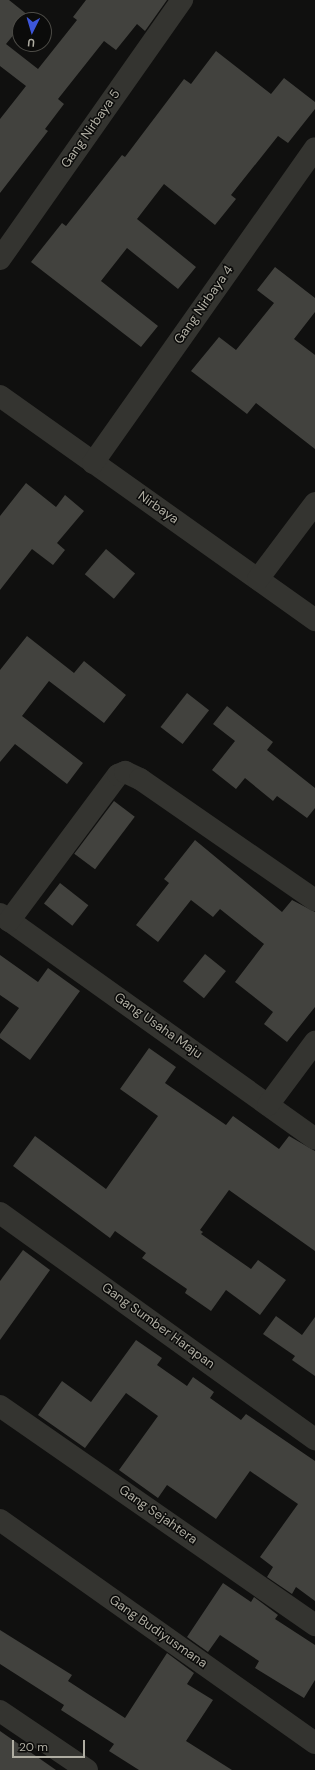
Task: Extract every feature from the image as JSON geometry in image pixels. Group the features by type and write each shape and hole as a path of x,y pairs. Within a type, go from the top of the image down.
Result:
{"street":[{"name":"Gang Nirbaya 5","path":"0,259 182,0"},
{"name":"Gang Nirbaya 4","path":"94,463 315,148"},
{"name":"Nirbaya","path":"0,396 315,620"},
{"path":"258,579 315,503"},
{"path":"4,917 118,775 125,772 140,779 315,900"},
{"name":"Gang Usaha Maju","path":"4,917 315,1139"},
{"path":"268,1104 315,1042"},
{"name":"Gang Sumber Harapan","path":"0,1213 315,1439"},
{"name":"Gang Sejahtera","path":"0,1406 315,1625"},
{"name":"Gang Budiyusmana","path":"0,1520 315,1744"},
{"path":"0,1711 87,1770"}],"building":[{"path":"0,0 9,0 24,12 12,12 12,37 6,44 12,49 12,52 16,52 38,69 77,20 73,17 86,0 167,0 145,31 137,24 116,50 104,41 58,99 64,104 45,129 48,131 0,193 0,119 26,86 0,66"},
{"path":"216,51 271,94 284,78 315,102 315,109 288,143 278,136 231,195 236,199 215,225 164,184 137,219 196,267 178,289 127,248 101,281 158,326 141,347 31,262 62,223 66,226 122,155 125,157 184,79 191,84"},
{"path":"275,267 315,298 315,312 294,339 315,355 315,449 256,403 247,414 191,371 219,337 236,350 274,303 257,290"},
{"path":"26,483 56,507 65,495 84,511 57,543 65,550 53,565 32,549 0,590 0,516"},
{"path":"106,549 135,573 114,599 85,574"},
{"path":"27,636 74,673 84,661 126,695 104,723 49,681 22,716 83,763 67,784 15,744 0,762 0,670"},
{"path":"187,693 209,710 183,744 161,727"},
{"path":"227,706 273,742 267,750 315,788 315,808 307,818 277,796 273,801 245,778 236,789 212,770 235,741 213,724"},
{"path":"114,801 135,817 95,869 74,854"},
{"path":"195,840 282,912 292,900 315,912 315,1007 287,1042 264,1024 273,1012 235,982 264,944 220,909 213,917 191,900 158,942 136,925 169,883 164,879"},
{"path":"60,883 88,905 72,926 44,903"},
{"path":"205,954 226,971 204,998 183,981"},
{"path":"0,955 38,982 48,968 80,991 30,1060 0,1038 0,1034 19,1008 0,995"},
{"path":"149,1048 176,1067 165,1083 226,1125 233,1116 279,1149 289,1136 315,1151 315,1251 229,1190 200,1230 203,1232 201,1234 251,1269 258,1260 286,1280 260,1315 226,1290 211,1311 185,1293 187,1289 142,1258 146,1253 115,1231 110,1238 13,1166 35,1136 106,1189 158,1116 120,1089"},
{"path":"23,1250 50,1270 0,1340 0,1281"},
{"path":"276,1316 302,1335 315,1317 315,1376 292,1360 295,1356 263,1334"},
{"path":"136,1340 162,1358 157,1365 187,1386 193,1377 214,1392 210,1398 241,1420 246,1414 315,1461 315,1601 296,1587 292,1594 267,1577 273,1567 260,1557 298,1504 250,1471 216,1519 167,1485 158,1498 119,1470 158,1416 126,1393 85,1448 38,1415 62,1381 91,1402"},
{"path":"223,1583 251,1602 254,1597 278,1615 275,1619 315,1645 315,1680 304,1698 255,1668 259,1661 220,1635 208,1652 187,1637"},
{"path":"0,1630 72,1675 68,1681 125,1718 167,1653 194,1673 187,1684 213,1700 186,1741 232,1770 139,1770 109,1751 114,1744 61,1710 64,1705 0,1664"},
{"path":"0,1731 56,1770 0,1770"}]}
